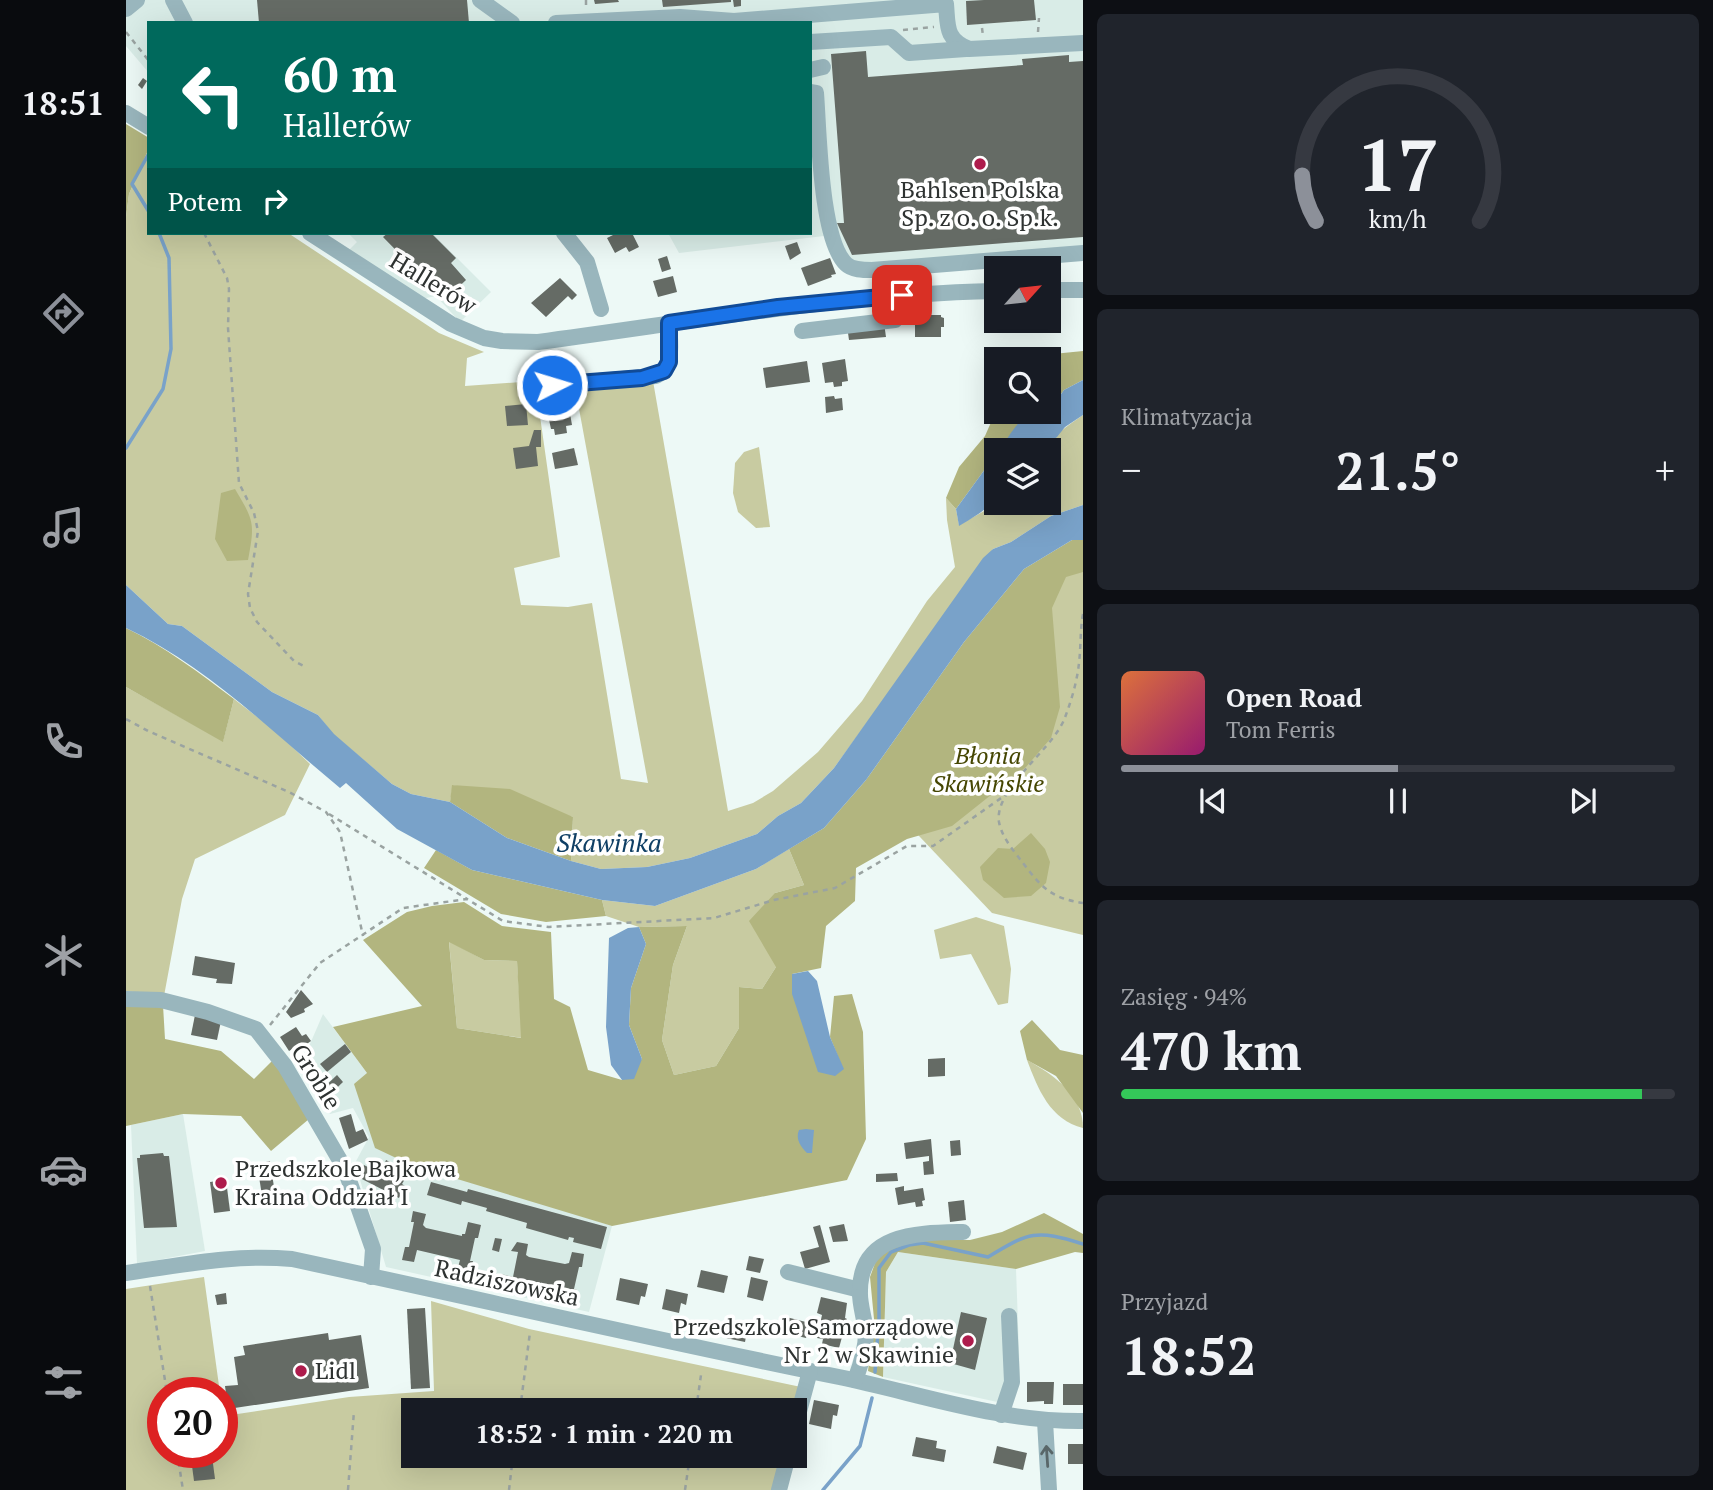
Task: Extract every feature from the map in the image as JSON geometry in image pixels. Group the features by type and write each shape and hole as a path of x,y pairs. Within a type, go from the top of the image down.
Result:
{"street":[{"path":"126,9 136,0"},
{"path":"173,0 184,21"},
{"path":"480,0 509,21"},
{"path":"597,21 680,18 734,21 952,2 949,33 956,44 968,49"},
{"path":"812,42 891,37 909,53 1083,43"},
{"path":"812,92 816,93 827,224 846,264 857,269 872,270 1083,253"},
{"path":"126,113 147,127"},
{"name":"Hallerów","path":"313,235 432,313 467,331 502,341 582,336 778,307 894,296 984,292"},
{"path":"567,235 587,262 601,309 611,324 627,330"},
{"path":"1061,290 1083,290"},
{"path":"802,331 895,320 894,296"},
{"path":"582,336 595,324 601,309"},
{"path":"529,387 656,376 664,371 669,362 669,323"},
{"name":"Groble","path":"126,999 161,1000 208,1012 256,1030 285,1066 345,1169 373,1249 371,1277"},
{"path":"855,1380 866,1336 860,1290 866,1260 888,1243 915,1234 963,1232"},
{"name":"Radziszowska","path":"126,1273 187,1262 264,1257 292,1259 855,1380 1001,1415 1045,1422 1083,1421"},
{"path":"788,1272 860,1290"},
{"path":"1001,1415 1012,1382 1009,1317"},
{"path":"803,1398 810,1371"},
{"path":"1045,1422 1049,1490"},
{"path":"779,1490 785,1468"}],"path":[{"path":"895,31 935,27 949,33"},
{"path":"982,28 983,40"},
{"path":"126,32 147,58"},
{"path":"205,235 227,278 229,289 239,483 254,513 258,531 248,594 250,608 257,622 294,661 306,667"},
{"path":"126,719 289,792 503,921 549,927 715,918 774,900 835,888 907,846 933,846 1004,796 1044,751 1062,724 1079,664 1083,614"},
{"path":"1004,796 999,823 1008,844 1044,889 1059,898 1083,903"},
{"path":"326,812 340,832 363,936"},
{"path":"261,1036 320,963 403,908 467,899"},
{"path":"150,1286 164,1377"},
{"path":"522,1398 530,1332"},
{"path":"698,1398 701,1375"},
{"path":"348,1490 354,1411"},
{"path":"180,1468 183,1490"},
{"path":"509,1490 512,1468"},
{"path":"685,1490 688,1468"}],"shaded area":[{"path":"126,0 1083,0 1083,260 1061,262 1061,256 984,256 984,267 864,276 824,236 679,253 669,235 812,235 812,21 147,21 147,71 126,46"},
{"path":"350,235 434,235 491,292 460,322 436,296 421,299 349,250 357,242"},
{"path":"323,1014 367,1073 537,1202 612,1226 589,1312 386,1267 355,1163 369,1137 353,1108 330,1114 300,1067"},
{"path":"183,1114 205,1251 137,1264 131,1125"},
{"path":"898,1252 1016,1269 1020,1378 1011,1405 883,1377 886,1272"}],"green space":[{"path":"126,124 147,137 147,153 129,194 126,217"},
{"path":"147,153 147,235 291,235 439,333 484,352 467,358 465,386 535,381 560,557 514,568 521,605 568,607 592,603 621,779 648,783 575,387 653,381 728,811 753,803 773,791 818,752 862,701 927,601 955,567 946,498 956,509 959,525 984,511 984,515 1054,515 1011,542 993,549 834,768 801,803 778,816 757,834 690,858 647,867 601,869 571,861 573,817 453,785 450,802 411,794 392,784 333,734 318,715 272,692 182,626 168,624 126,585 126,217 129,194"},
{"path":"1083,351 1083,380 1061,394 1061,353"},
{"path":"1083,415 1083,505 1061,513 1061,438 1053,438"},
{"path":"990,424 1019,424 1008,438 984,438 984,470 956,509 946,498 959,467 985,436"},
{"path":"759,447 770,527 756,528 738,512 733,493 735,463 744,452"},
{"path":"235,489 249,516 252,538 248,560 227,561 215,539 221,493"},
{"path":"1072,540 1083,540 1083,572 1066,577 1052,608 1060,707 1051,738 1026,767 952,826 907,839 856,868 855,901 826,926 821,968 792,974 843,1069 830,1037 834,996 852,994 863,1032 866,1139 847,1180 612,1226 411,1165 375,1148 354,1084 367,1073 333,1027 422,1006 363,940 407,912 464,902 502,926 551,932 554,999 570,1007 588,1070 622,1080 642,1059 629,1025 631,988 646,944 639,927 687,926 673,965 662,1040 674,1075 716,1066 739,1028 739,987 762,989 776,967 749,921 775,893 804,885 789,849 824,828 866,780 964,642 1024,569","holes":["449,942 484,960 517,961 521,1038 457,1028"]},
{"name":"Błonia Skawińskie","path":"1083,540 1083,935 992,913 866,780"},
{"path":"126,628 169,652 234,699 223,742 126,687"},
{"path":"126,687 223,741 234,699 278,733 310,764 285,815 195,859 182,899 164,996 126,991"},
{"path":"452,785 510,789 573,817 571,861 507,838 450,802"},
{"path":"1031,833 1045,849 1050,862 1046,883 1031,896 1004,898 983,880 980,867 998,848 1013,849"},
{"path":"789,849 804,885 775,893 776,967 762,989 739,987 739,1028 716,1066 674,1075 662,1040 673,965 687,926 639,927 606,916 602,900 655,906 756,869"},
{"path":"436,850 472,870 602,900 606,916 546,922 501,914 424,868"},
{"path":"976,917 1004,926 1011,969 1008,1003 998,1005 971,954 940,959 934,930"},
{"path":"449,941 484,960 517,961 522,1038 457,1028"},
{"path":"126,1004 163,1005 165,1039 221,1051 254,1079 272,1061 283,1074 309,1119 271,1151 241,1116 183,1114 126,1126"},
{"path":"1032,1020 1060,1050 1083,1055 1083,1113 1056,1076 1027,1060 1020,1031"},
{"path":"1027,1060 1065,1087 1078,1106 1083,1128 1072,1124 1054,1111 1041,1092"},
{"path":"1044,1213 1083,1234 1083,1253 1075,1252 1016,1269 898,1252 886,1272 883,1377 868,1371 874,1319 870,1277 878,1255 897,1240 970,1240 1002,1232"},
{"path":"204,1277 218,1377 147,1377 147,1468 238,1468 238,1414 349,1397 434,1391 431,1301 529,1329 801,1387 798,1398 401,1398 401,1468 780,1468 774,1490 126,1490 126,1289"}],"water":[{"path":"1083,380 1083,415 1065,427 1057,437 1007,438 1018,424 1061,424 1061,394"},
{"path":"984,470 984,509 959,526 956,509"},
{"path":"1083,505 1083,540 1072,540 1024,569 964,642 866,780 824,828 756,869 655,906 602,900 472,870 397,829 346,783 340,788 211,681 156,643 126,628 126,585 168,624 182,626 272,692 318,715 334,734 392,784 411,794 450,802 507,838 571,861 601,869 647,867 690,858 757,834 778,816 801,803 834,768 983,558 993,549 1011,542 1051,516 1061,515 1061,513"},
{"path":"639,927 646,944 631,988 629,1025 642,1059 634,1079 622,1080 611,1065 606,1027 609,938 628,928"},
{"path":"808,971 817,981 830,1037 844,1069 835,1076 818,1072 792,994 792,974"},
{"path":"799,1130 814,1130 812,1153 807,1153 798,1140"}],"building":[{"path":"257,0 467,0 469,21 259,21"},
{"path":"594,0 618,0 619,2 595,4"},
{"path":"662,0 731,0 731,2 663,7"},
{"path":"733,0 741,0 741,6 734,7"},
{"path":"1034,0 1036,20 967,25 966,1"},
{"name":"Bahlsen Polska Sp. z o. o. Sp.k.","path":"866,51 868,77 1023,65 1022,59 1069,55 1069,62 1083,61 1083,237 852,255 837,223 844,223 831,54"},
{"path":"143,78 147,81 142,89 138,85"},
{"path":"433,235 456,258 451,263 466,280 449,296 433,279 429,284 383,237"},
{"path":"613,235 633,235 639,247 629,252 626,247 615,253 607,238"},
{"path":"797,242 801,253 790,260 785,246"},
{"path":"667,256 671,269 662,272 658,259"},
{"path":"830,258 836,274 808,286 801,268"},
{"path":"673,276 677,292 658,297 653,281"},
{"path":"560,278 577,295 572,300 568,296 546,317 531,303"},
{"path":"915,315 941,315 944,318 944,327 941,327 941,337 915,337"},
{"path":"884,323 886,337 849,340 847,326"},
{"path":"845,359 848,381 842,382 842,386 834,387 833,382 825,383 822,363"},
{"path":"807,361 810,382 766,388 763,368"},
{"path":"834,396 835,399 842,398 843,410 826,413 825,397"},
{"path":"568,402 572,425 566,426 567,433 555,435 546,406"},
{"path":"526,404 528,425 507,426 505,406"},
{"path":"534,430 541,430 541,447 536,447 538,466 516,469 513,448 529,446"},
{"path":"574,448 578,465 555,469 552,453"},
{"path":"195,956 235,963 232,984 216,983 217,979 192,975"},
{"path":"301,990 313,1004 304,1009 305,1012 291,1018 286,1012"},
{"path":"195,1015 221,1021 217,1040 191,1035"},
{"path":"296,1027 302,1036 306,1034 311,1041 301,1048 299,1045 289,1051 280,1037"},
{"path":"345,1044 351,1052 327,1072 320,1064"},
{"path":"945,1058 945,1076 928,1077 928,1059"},
{"path":"337,1075 343,1082 322,1102 316,1095"},
{"path":"351,1114 356,1132 363,1129 368,1140 349,1149 339,1118"},
{"path":"931,1139 934,1174 924,1175 923,1162 929,1161 929,1156 906,1159 904,1143"},
{"path":"960,1140 961,1155 951,1156 950,1141"},
{"path":"163,1153 164,1156 169,1156 177,1227 144,1228 137,1158 140,1158 140,1155"},
{"path":"386,1160 409,1172 402,1184 405,1186 399,1198 358,1177 364,1165 381,1174"},
{"path":"270,1161 276,1200 263,1202 257,1164"},
{"path":"897,1173 898,1181 876,1182 876,1174"},
{"path":"226,1180 230,1211 214,1213 210,1182"},
{"path":"431,1182 467,1192 468,1189 607,1227 601,1249 573,1242 574,1238 569,1237 568,1240 526,1228 527,1223 486,1211 487,1208 462,1201 461,1205 427,1195"},
{"path":"904,1186 904,1191 923,1188 923,1206 916,1207 915,1202 898,1205 895,1188"},
{"path":"964,1200 966,1220 950,1222 948,1202"},
{"path":"413,1211 426,1214 423,1225 426,1228 462,1236 468,1222 481,1225 478,1238 475,1238 470,1274 457,1271 460,1260 417,1250 414,1262 402,1260 405,1247 409,1247 414,1222 411,1222"},
{"path":"844,1224 848,1241 833,1242 829,1227"},
{"path":"820,1225 830,1262 805,1269 800,1252 819,1247 813,1227"},
{"path":"495,1238 502,1239 499,1252 492,1250"},
{"path":"517,1242 528,1244 526,1255 529,1257 565,1264 569,1263 572,1252 584,1254 574,1289 577,1290 574,1304 561,1301 564,1288 520,1280 518,1292 499,1288 501,1274 513,1277 518,1252 511,1251"},
{"path":"749,1256 764,1259 760,1273 746,1270"},
{"path":"701,1270 728,1276 724,1293 697,1287"},
{"path":"751,1277 768,1281 763,1301 747,1297"},
{"path":"620,1278 648,1284 645,1297 641,1296 639,1305 616,1300"},
{"path":"666,1289 688,1294 686,1305 681,1303 679,1313 662,1309"},
{"path":"226,1293 227,1304 217,1305 215,1295"},
{"path":"821,1297 847,1303 847,1319 839,1348 822,1344 823,1339 817,1338 822,1315 817,1313"},
{"path":"425,1308 430,1388 411,1389 407,1309"},
{"name":"Przedszkole Samorządowe Nr 2 w Skawinie","path":"961,1312 987,1318 975,1370 950,1363"},
{"path":"782,1316 810,1323 806,1338 777,1331"},
{"path":"729,1322 748,1325 745,1342 726,1338"},
{"name":"Lidl","path":"328,1333 329,1340 361,1335 369,1388 238,1408 238,1377 234,1357 245,1355 243,1346"},
{"path":"1027,1382 1054,1382 1053,1404 1044,1404 1044,1401 1027,1402"},
{"path":"1063,1384 1083,1384 1083,1405 1063,1405"},
{"path":"814,1400 839,1405 837,1416 833,1415 831,1429 809,1424"},
{"path":"916,1437 937,1441 936,1448 946,1450 944,1462 912,1456"},
{"path":"1068,1444 1083,1444 1083,1464 1068,1464"},
{"path":"997,1446 1027,1453 1023,1470 993,1463"},
{"path":"192,1468 214,1468 215,1479 194,1481"}],"waterway":[{"path":"147,157 132,184 147,209"},
{"path":"126,448 163,389 171,349 169,258 160,235"},
{"path":"875,1372 879,1268 891,1252 923,1243 988,1257 1014,1242 1043,1235 1083,1244"},
{"path":"823,1490 860,1446 872,1398"}],"place":[{"name":"Bahlsen Polska Sp. z o. o. Sp.k.","path":"980,164"},
{"name":"Przedszkole Bajkowa Kraina Oddział I","path":"221,1183"},
{"name":"Przedszkole Samorządowe Nr 2 w Skawinie","path":"968,1341"},
{"name":"Lidl","path":"301,1371"}],"route":[{"path":"552,385 656,376 664,371 669,362 669,323 778,307 902,295"}],"water label":[{"name":"Skawinka","path":"609,843"}]}
